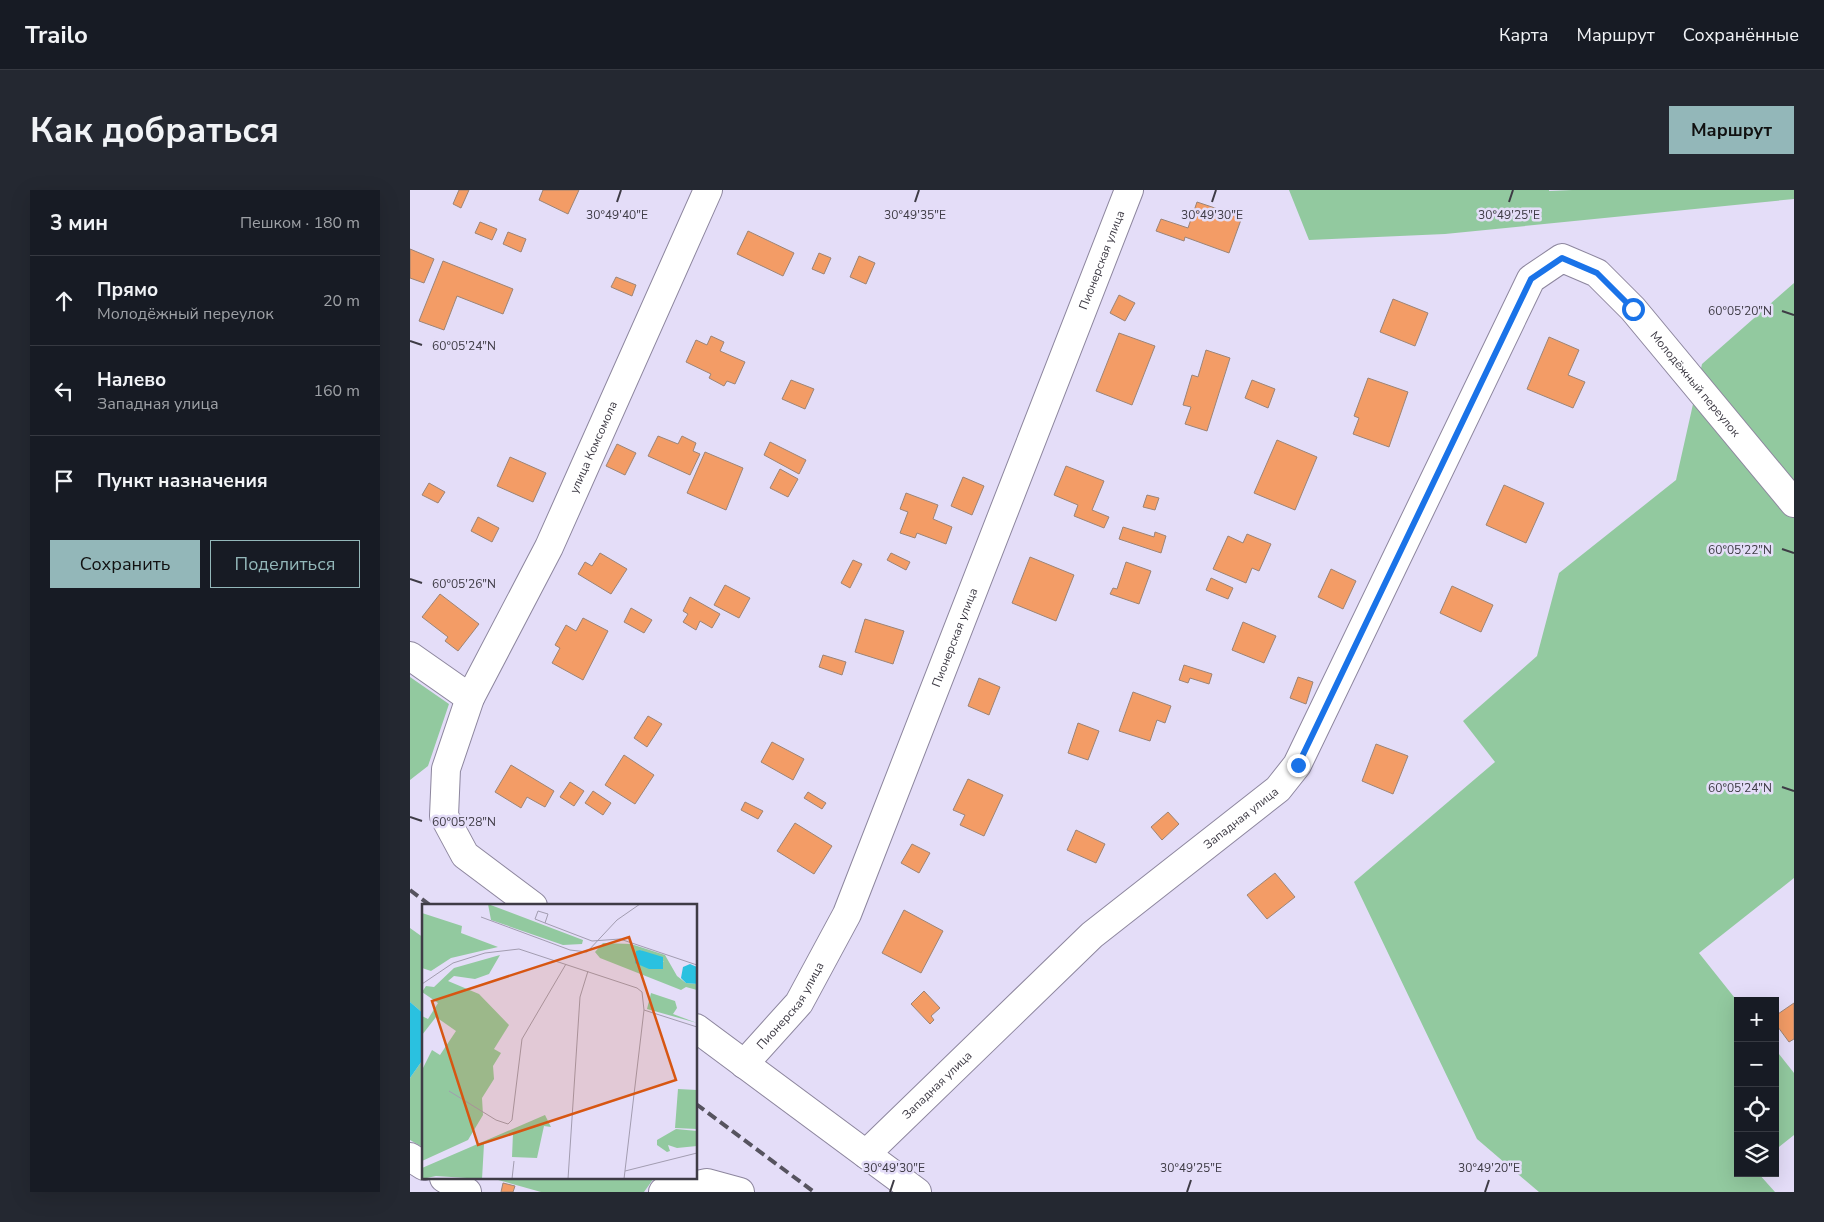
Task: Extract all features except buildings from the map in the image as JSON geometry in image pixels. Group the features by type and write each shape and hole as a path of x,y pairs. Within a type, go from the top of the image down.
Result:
{"street":[{"name":"улица Комсомола","path":"530,904 464,855 444,816 446,770 470,698 549,547 708,190"},
{"name":"Пионерская улица","path":"744,1064 799,1002 847,914 1129,190"},
{"name":"Молодёжный переулок","path":"1562,258 1597,273 1633,309 1794,503"},
{"name":"Западная улица","path":"866,1154 1092,935 1278,789 1298,765 1531,279 1562,258"},
{"path":"410,656 470,698"},
{"path":"698,1030 917,1192"},
{"path":"410,1157 422,1165"},
{"path":"447,1180 466,1192"},
{"path":"662,1192 707,1183 740,1192"}],"green space":[{"path":"1289,190 1794,190 1794,199 1445,234 1309,240"},
{"path":"1794,283 1794,878 1699,953 1734,997 1734,1177 1762,1177 1775,1192 1539,1192 1477,1139 1354,882 1495,762 1463,721 1537,656 1559,573 1676,480 1702,364"},
{"path":"410,677 449,704 428,766 410,780"},
{"path":"410,928 422,937 422,1012 410,1002"},
{"path":"1779,1054 1794,1073 1794,1135 1779,1147"},
{"path":"422,1061 422,1147 410,1140 410,1078"},
{"path":"498,1180 653,1180 644,1192 541,1192"}],"water":[{"path":"410,1002 422,1012 422,1061 410,1078"}],"railway":[{"path":"410,890 428,904"},
{"path":"698,1105 814,1192"}],"route":[{"path":"1298,765 1531,279 1562,258 1597,273 1633,309"}]}
